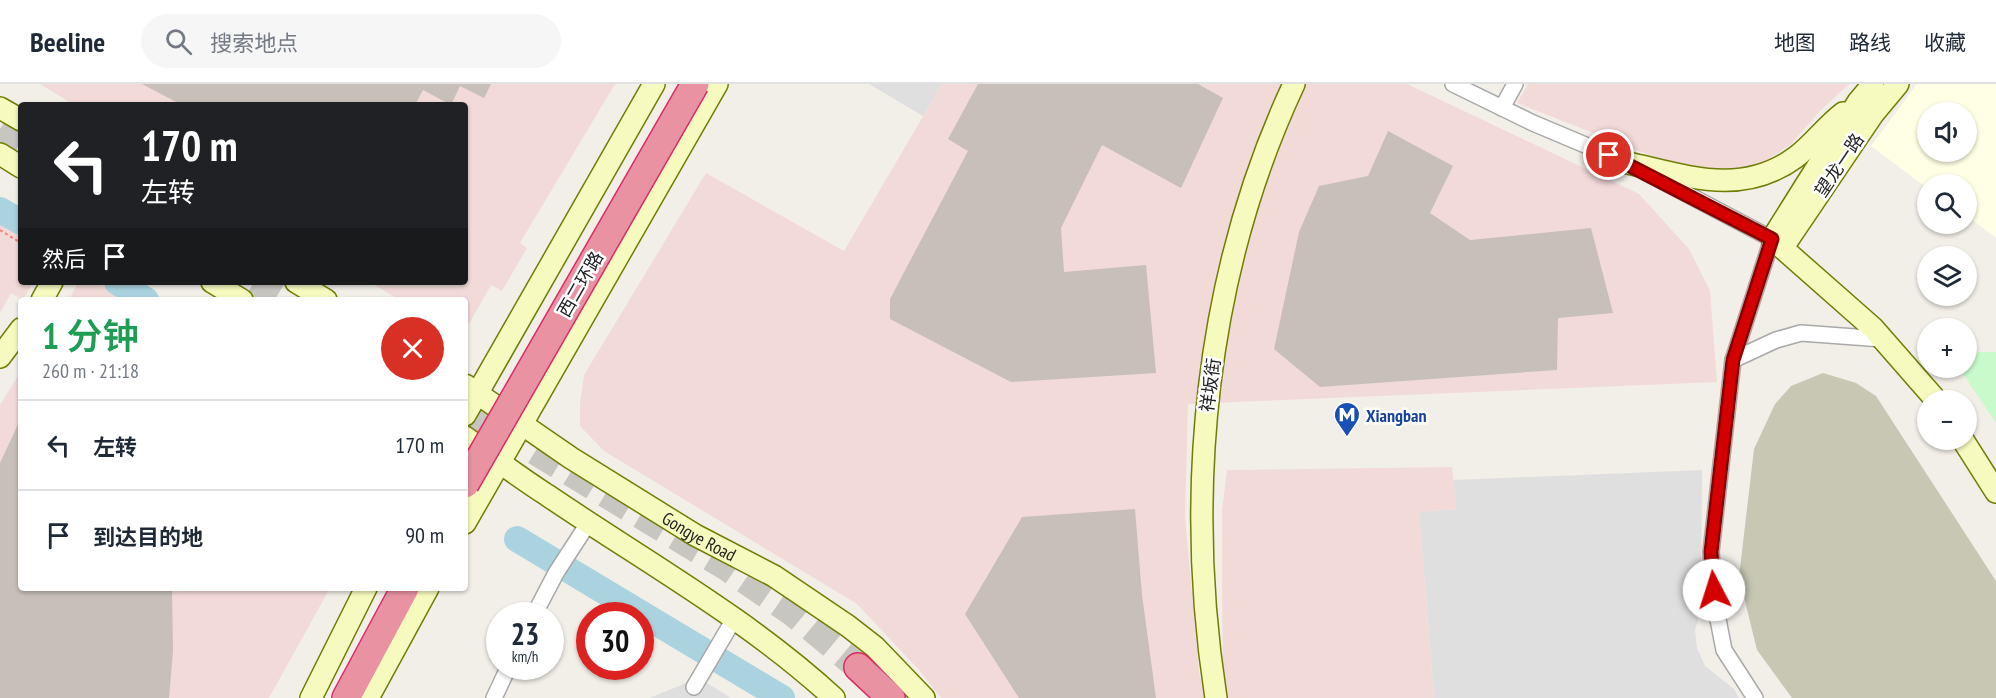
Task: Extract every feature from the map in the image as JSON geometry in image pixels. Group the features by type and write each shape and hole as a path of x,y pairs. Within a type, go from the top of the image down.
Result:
{"highway":[{"name":"西二环路","path":"468,447 678,84"},
{"name":"西二环路","path":"468,479 695,84"},
{"path":"328,698 384,591"},
{"path":"346,698 403,591"},
{"path":"850,686 891,698"}],"main road":[{"path":"471,389 654,84"},
{"path":"468,518 717,84"},
{"name":"祥坂街","path":"1216,698 1202,555 1206,411 1221,315 1240,233 1267,146 1294,84"},
{"name":"望龙一路","path":"1777,243 1858,102 1873,84"},
{"name":"望龙一路","path":"1777,243 1898,84"},
{"path":"1628,163 1710,182 1758,176 1796,157 1832,122 1858,102"},
{"path":"0,108 18,118"},
{"path":"0,154 18,165"},
{"path":"1777,243 1882,339 1927,390"},
{"path":"217,285 237,297"},
{"path":"301,285 321,297"},
{"path":"0,357 18,332"},
{"name":"Gongye Road","path":"471,389 521,424 695,535 774,576 848,626 874,647 924,698"},
{"path":"468,439 589,522 657,564 771,645 850,686"},
{"path":"1969,450 1996,492"},
{"path":"311,698 364,591"},
{"path":"368,698 426,591"}],"street":[{"path":"1453,84 1628,163 1777,243 1733,360 1711,552 1716,609 1724,650 1755,698"},
{"path":"1502,108 1515,84"},
{"path":"1733,360 1776,340 1801,333 1882,339"},
{"path":"541,602 556,573 589,522"},
{"path":"694,687 734,619"},
{"path":"494,698 502,680"}],"path":[{"path":"0,230 18,241"}],"shaded area":[{"path":"40,84 615,84 520,243 527,248 502,291 491,285 469,324 468,297 395,297 374,285 468,285 468,102 69,102"},
{"path":"869,84 942,84 923,116"},
{"path":"942,84 1407,84 1639,194 1689,249 1710,291 1717,382 1188,404 1185,517 1199,672 1205,698 941,698 920,671 857,604 604,451 580,426 580,404 584,375 706,173 844,251"},
{"path":"1528,84 1849,84 1821,110 1790,145 1765,161 1728,175 1672,164 1517,103"},
{"path":"1917,84 1996,84 1996,238 1977,224 1977,174 1917,174 1917,180 1871,146"},
{"path":"0,224 18,235 18,285 31,285 25,297 18,297 11,293 0,313"},
{"path":"76,285 102,285 121,297 70,297"},
{"path":"1823,373 1856,383 1876,396 1996,581 1996,698 1792,698 1757,650 1739,577 1754,449 1775,404 1791,386"},
{"path":"18,376 18,591 328,591 269,698 0,698 0,405"},
{"path":"1452,467 1456,509 1419,512 1434,698 1228,698 1223,678 1222,578 1222,511 1227,470"},
{"path":"1702,470 1701,611 1695,630 1697,648 1705,666 1734,689 1739,698 1434,698 1419,512 1456,509 1453,480"},
{"path":"699,678 731,698 649,698"}],"green space":[{"path":"1977,352 1996,352 1996,423 1977,395 1977,390 1974,390 1966,378 1977,378"}],"building":[{"path":"142,84 491,84 484,98 460,86 452,102 445,102 423,90 417,102 176,102"},
{"path":"978,84 1198,84 1223,98 1181,188 1102,145 1061,228 1064,272 1146,265 1156,373 1011,382 890,319 890,299 968,151 948,139"},
{"path":"1388,131 1453,166 1430,213 1470,240 1591,228 1613,313 1558,318 1557,370 1320,387 1274,349 1299,232 1319,186 1368,176"},
{"path":"18,424 18,591 172,591 173,651 169,698 0,698 0,463"},
{"path":"1135,509 1142,595 1156,698 1019,698 965,614 1022,517"}],"waterway":[{"path":"0,210 18,220"},
{"path":"122,285 141,297"},
{"path":"517,539 782,698"}],"tunnel":[{"path":"0,129 18,140"},
{"path":"259,285 279,297"},
{"path":"468,411 726,567 794,614 858,667"}],"place":[{"name":"Xiangban","path":"1347,438"}],"route":[{"path":"1609,155 1772,239 1733,360 1711,552 1714,590"}]}
